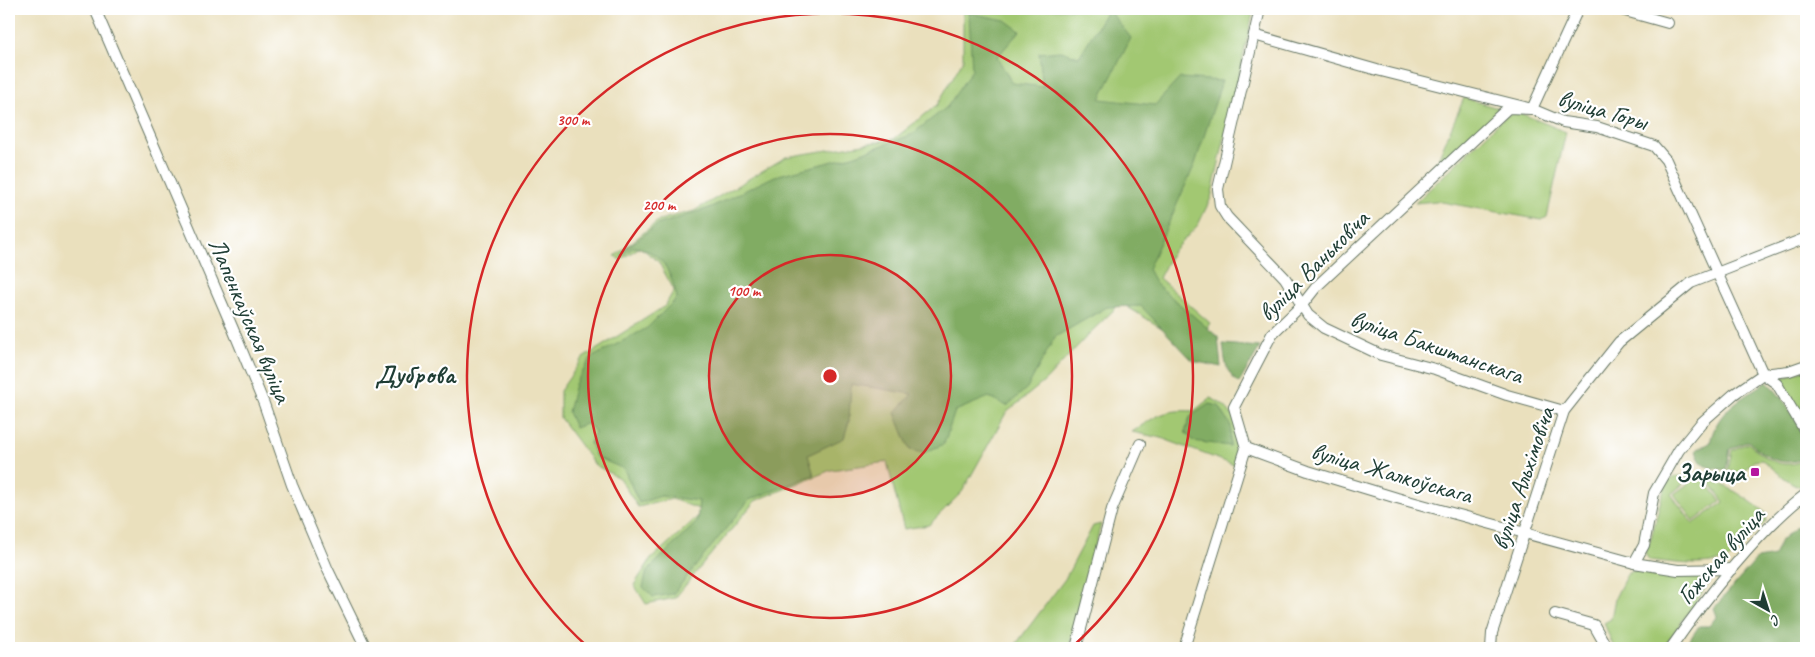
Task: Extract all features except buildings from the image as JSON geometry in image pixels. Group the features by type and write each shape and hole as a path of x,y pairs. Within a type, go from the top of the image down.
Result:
{"street":[{"name":"Лапенкаўская вуліца","path":"95,9 240,346 264,404 292,485 325,562 366,648"},
{"path":"1254,35 1260,9"},
{"path":"1532,109 1578,9"},
{"path":"1618,9 1668,23"},
{"name":"вуліца Горы","path":"1254,35 1377,70 1532,109 1563,122 1597,127 1654,146 1666,160 1763,374 1777,384 1806,433"},
{"name":"вуліца Бакштанскага","path":"1254,35 1218,189 1220,206 1227,217 1285,278 1308,315 1324,328 1381,355 1435,369 1507,395 1564,411"},
{"name":"вуліца Ваньковіча","path":"1246,448 1234,407 1272,334 1302,305 1324,279 1508,108 1532,109"},
{"name":"вуліца Альхімовіча","path":"1491,648 1492,633 1564,411 1620,342 1691,283 1716,271 1806,238"},
{"path":"1634,563 1644,545 1654,493 1679,450 1701,423 1734,394 1763,374 1789,371 1806,365"},
{"path":"1076,648 1112,509 1140,444"},
{"path":"1184,648 1246,448"},
{"name":"вуліца Жалкоўскага","path":"1246,448 1308,471 1398,498 1634,563 1678,570 1732,569"},
{"name":"Гожская вуліца","path":"1671,648 1732,569 1784,513 1806,494"},
{"path":"1555,614 1594,626 1606,648"}],"green space":[{"path":"963,9 1254,9 1211,198 1198,225 1173,251 1159,278 1210,323 1194,348 1121,303 1045,381 1006,413 962,492 929,525 904,529 887,462 831,470 755,501 675,598 646,604 634,585 651,559 704,511 672,499 638,507 619,478 595,465 560,418 560,391 583,358 665,306 674,290 658,261 640,247 620,260 615,256 659,220 694,211 786,157 894,139 937,105 963,60"},
{"path":"1108,9 1131,38 1100,99 1155,105 1180,78 1222,81 1195,164 1148,269 1156,284 1218,337 1221,367 1193,361 1141,306 1107,307 1055,337 1027,388 1007,406 989,397 955,411 944,444 923,453 910,450 895,413 912,394 851,384 849,421 844,438 808,455 814,475 749,500 673,594 653,597 643,587 647,571 697,522 699,501 661,496 639,503 624,469 596,457 590,443 595,432 588,423 575,428 568,412 575,384 591,358 647,328 677,298 672,280 659,258 644,249 634,247 621,256 625,249 657,225 709,208 775,176 853,156 911,135 947,107 972,70 969,13 1005,20 1020,31 997,57 1012,83 1043,87 1039,53 1061,51 1079,57"},
{"path":"1464,98 1498,108 1499,112 1414,192 1410,191 1434,168"},
{"path":"1515,111 1566,132 1547,217 1542,220 1436,201 1415,203 1505,117"},
{"path":"1223,344 1260,347 1239,383 1228,370"},
{"path":"1806,369 1806,420 1780,378"},
{"path":"1767,382 1781,397 1793,416 1802,436 1806,456 1803,459 1788,462 1775,460 1748,441 1730,449 1726,470 1711,468 1703,464 1696,450 1710,443 1713,432 1724,414 1739,400"},
{"path":"1210,398 1228,409 1236,425 1238,444 1234,465 1161,438 1132,432 1161,415 1175,411 1194,411"},
{"path":"1209,404 1219,406 1231,426 1230,446 1193,441 1185,432 1190,417"},
{"path":"1748,443 1770,459 1782,464 1796,463 1806,457 1806,485 1803,487 1798,486 1762,460 1754,461 1741,473 1728,470 1732,450"},
{"path":"1694,475 1671,494 1693,524 1724,502 1707,479 1739,493 1767,514 1766,521 1732,558 1701,564 1649,560 1645,553 1668,480 1678,476"},
{"path":"1700,475 1721,501 1694,521 1674,494"},
{"path":"1806,519 1806,648 1684,648 1699,626 1709,626 1717,616 1714,608 1757,559 1774,556 1781,540"},
{"path":"1101,524 1069,648 1013,648 1065,579 1093,526"},
{"path":"1639,570 1712,579 1663,648 1614,648 1604,623 1611,619 1615,598 1628,572"}],"place":[{"name":"Зарыца","path":"1755,472"}],"district":[{"name":"Дуброва","path":"415,374"}]}
